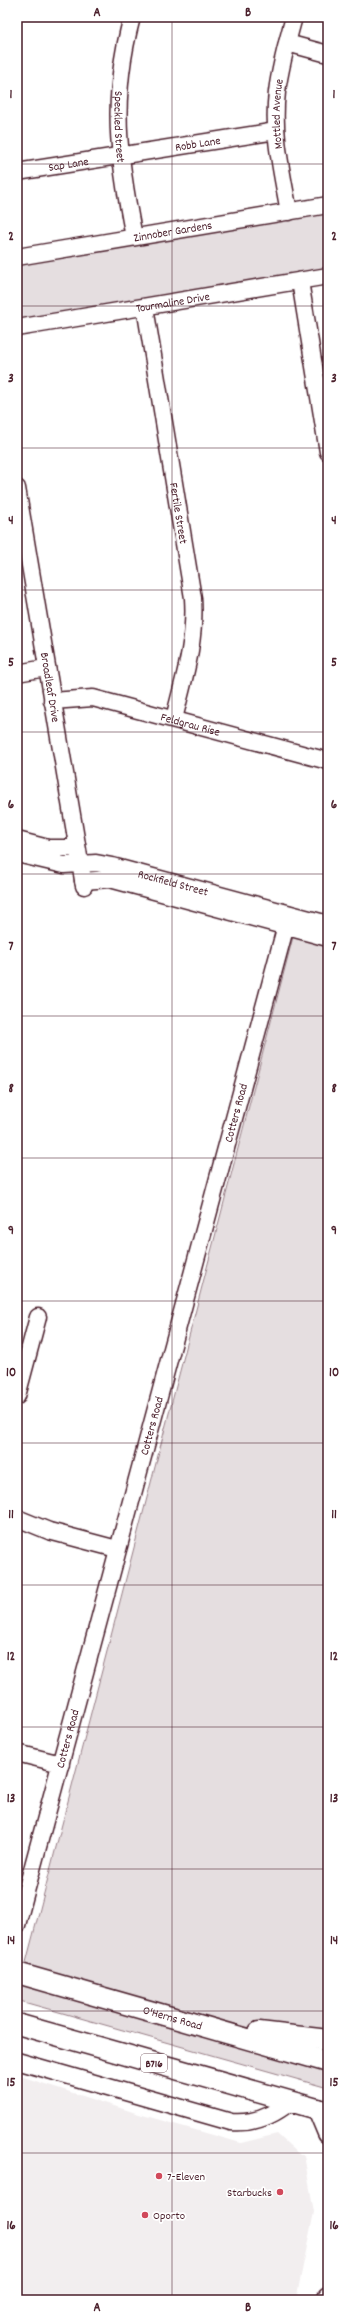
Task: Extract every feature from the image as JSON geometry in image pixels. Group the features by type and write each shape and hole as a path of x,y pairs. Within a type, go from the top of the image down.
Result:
{"main road":[{"name":"O'Herns Road","path":"17,1973 328,2062"},
{"name":"B716","path":"17,2024 323,2111"},
{"path":"205,2027 328,2040"},
{"path":"323,2111 328,2133"}],"street":[{"name":"Speckled Street","path":"132,17 118,88 120,155 134,237"},
{"name":"Mottled Avenue","path":"289,212 276,131 276,94 294,17"},
{"path":"287,43 328,54"},
{"name":"Robb Lane","path":"120,155 276,131"},
{"name":"Sap Lane","path":"17,172 120,155"},
{"name":"Zinnober Gardens","path":"17,257 328,205"},
{"name":"Tourmaline Drive","path":"17,328 328,276"},
{"path":"300,281 325,419 328,452"},
{"name":"Fertile Street","path":"145,307 193,598 194,635 174,719"},
{"name":"Broadleaf Drive","path":"17,488 46,668 84,883"},
{"path":"17,673 46,668"},
{"name":"Feldgrau Rise","path":"52,701 93,698 327,758"},
{"path":"17,840 48,848 77,848"},
{"name":"Rockfield Street","path":"17,854 64,865 96,863 112,866 287,920 328,938"},
{"name":"Rockfield Street","path":"84,883 110,879 287,920 328,924"},
{"name":"Cotters Road","path":"17,1925 287,920"},
{"path":"17,1396 38,1317"},
{"path":"17,1518 49,1531 117,1549"},
{"path":"17,1528 49,1531"},
{"path":"17,1753 61,1764"},
{"path":"17,2062 231,2122 252,2121 278,2112 290,2102"}],"shaded area":[{"path":"328,213 328,269 17,322 17,265"},
{"path":"293,937 328,947 328,2088 20,2001 17,1997"},
{"path":"17,2075 139,2114 241,2143 277,2134 300,2155 304,2155 314,2212 296,2300 17,2300"}],"place":[{"name":"7-Eleven","path":"159,2176"},
{"name":"Starbucks","path":"280,2192"},
{"name":"Oporto","path":"145,2215"}]}
